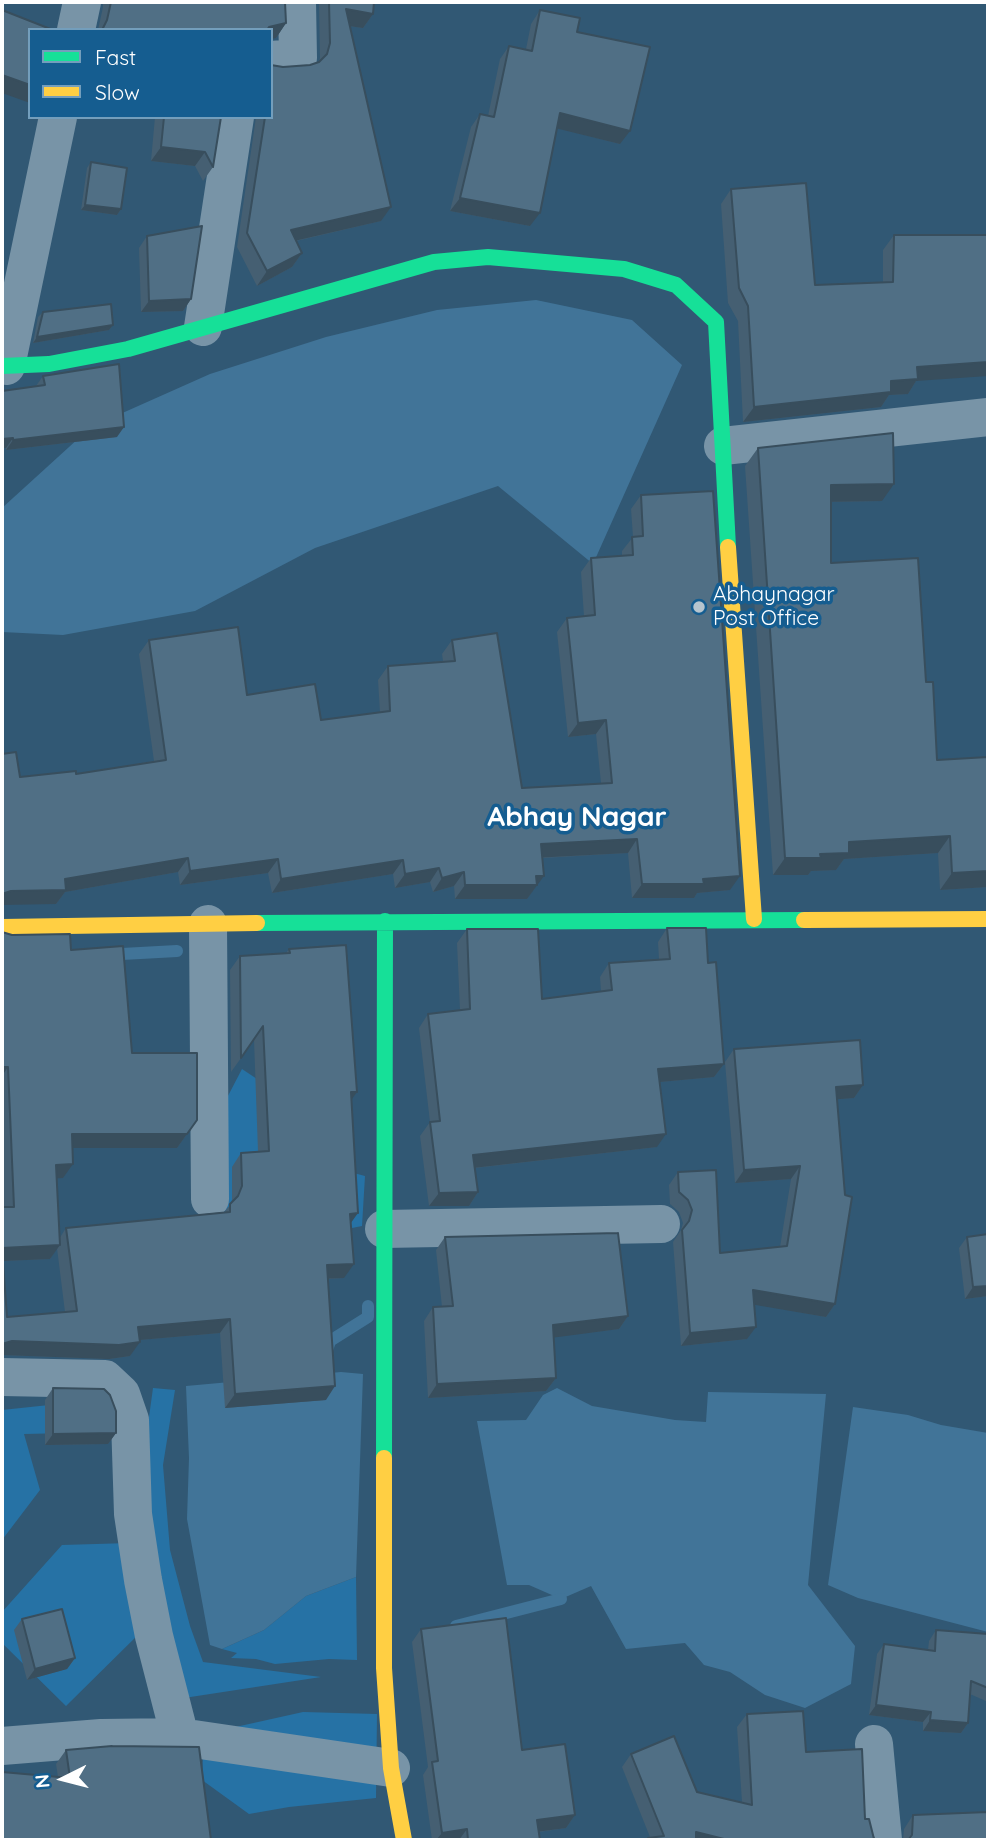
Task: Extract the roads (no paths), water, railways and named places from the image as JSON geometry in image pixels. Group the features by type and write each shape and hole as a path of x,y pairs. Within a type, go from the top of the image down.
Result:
{"street":[{"path":"76,28 82,2"},
{"path":"273,60 298,58 297,2"},
{"path":"58,119 4,366 49,364 128,349 434,262 488,257 624,269 676,285 716,323 754,919"},
{"path":"203,327 235,119"},
{"path":"723,446 988,417"},
{"path":"2,927 385,921 988,919"},
{"path":"385,921 384,1668 391,1768 404,1840"},
{"path":"208,924 210,1199"},
{"path":"384,1229 661,1224"},
{"path":"2,1377 105,1379 121,1394 130,1420 133,1514 143,1580 154,1636 180,1737"},
{"path":"2,1746 101,1738 180,1737 391,1768"},
{"path":"874,1744 883,1840"}],"waterway":[{"path":"108,957 177,951"},
{"path":"326,1353 330,1341 368,1317 368,1306"},
{"path":"456,1626 561,1599"}],"place":[{"name":"Abhaynagar Post Office","path":"699,607"}],"district":[{"name":"Abhay Nagar","path":"577,818"}]}
